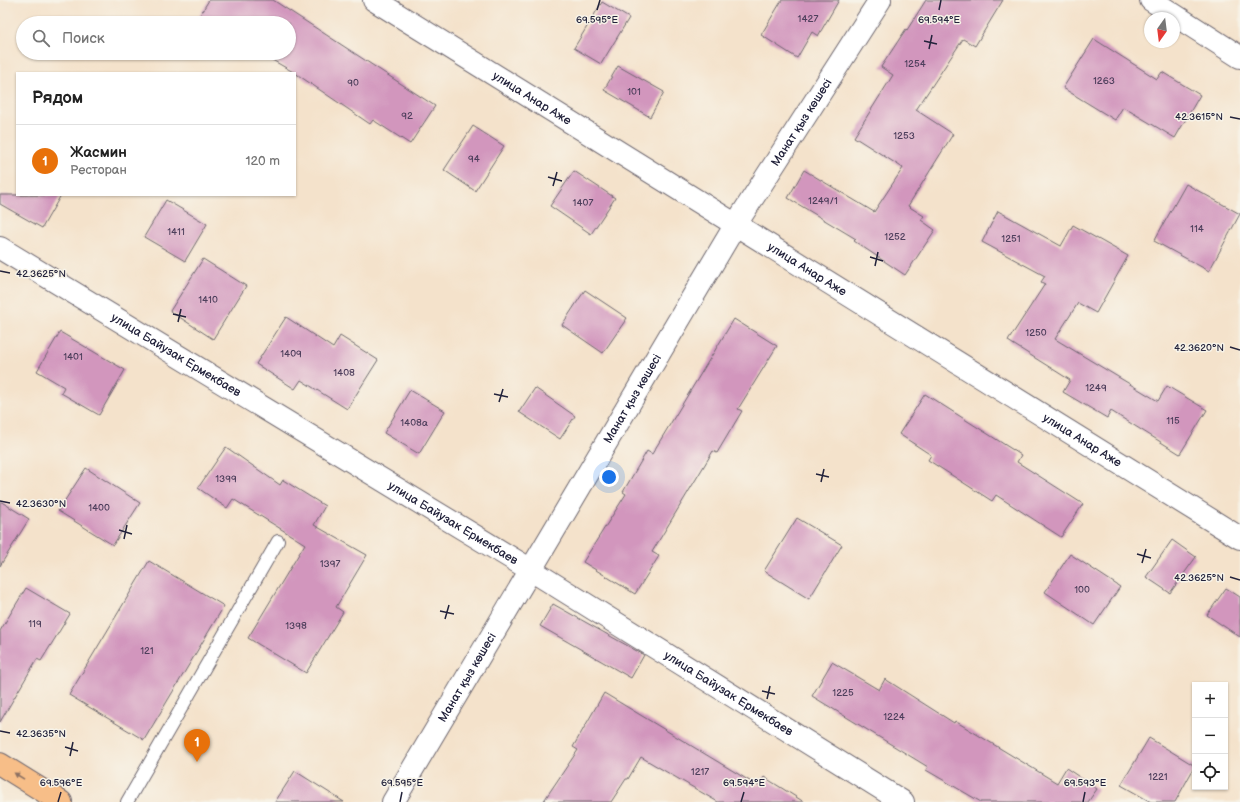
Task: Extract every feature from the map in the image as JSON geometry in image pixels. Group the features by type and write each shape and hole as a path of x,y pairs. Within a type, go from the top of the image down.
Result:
{"main road":[{"path":"0,764 61,802"}],"street":[{"name":"улица Анар Аже","path":"374,0 1240,538"},
{"name":"Манат қыз көшесі","path":"393,802 736,224 880,0"},
{"path":"1150,0 1240,57"},
{"name":"улица Байузак Ермекбаев","path":"0,248 531,570 903,802"}],"lane":[{"path":"127,802 278,542"}],"building":[{"path":"209,0 273,0 435,106 410,144 373,120 370,124 296,74 296,72 293,72 272,60 296,60 296,16 199,16"},
{"path":"782,0 839,0 818,36 812,32 797,58 761,35"},
{"path":"926,0 1003,0 975,46 963,39 916,110 953,134 908,206 924,216 921,220 935,230 905,275 854,241 856,239 788,198 804,170 874,212 903,168 854,137 893,75 881,67"},
{"path":"602,2 629,18 601,64 574,48"},
{"path":"1094,39 1157,79 1162,72 1200,95 1175,138 1123,107 1115,120 1063,88"},
{"path":"618,66 664,92 650,117 604,90"},
{"path":"473,126 504,146 475,191 444,170"},
{"path":"574,171 615,198 591,234 550,206"},
{"path":"1186,184 1240,214 1209,271 1154,241"},
{"path":"0,195 60,196 42,228 0,204"},
{"path":"166,200 207,224 185,261 144,237"},
{"path":"998,211 1061,246 1073,225 1128,256 1096,313 1078,303 1055,339 1158,401 1167,386 1207,410 1180,454 1111,411 1107,418 1063,392 1070,380 1008,341 1045,284 1041,282 1045,276 982,242"},
{"path":"203,259 246,286 213,339 170,311"},
{"path":"585,290 627,318 603,353 562,325"},
{"path":"286,317 333,348 340,336 378,360 347,409 301,380 295,389 256,364"},
{"path":"734,319 777,346 738,409 742,411 717,453 713,451 652,552 659,556 635,594 583,562 626,494 623,492 647,451 652,454"},
{"path":"60,332 125,370 99,415 61,393 64,387 37,371"},
{"path":"535,388 575,416 560,439 519,412"},
{"path":"410,390 445,411 419,454 384,433"},
{"path":"925,394 1021,455 1017,462 1083,504 1061,537 996,495 992,501 928,460 931,455 899,434"},
{"path":"226,447 280,485 283,480 325,506 314,525 367,555 336,607 343,612 306,673 248,638 305,544 233,499 227,508 198,488"},
{"path":"86,468 140,503 113,545 58,511"},
{"path":"0,501 29,519 0,566"},
{"path":"797,518 842,545 809,599 764,571"},
{"path":"1172,540 1196,557 1170,593 1146,577"},
{"path":"1070,554 1120,587 1094,625 1045,592"},
{"path":"149,561 224,606 144,740 69,695"},
{"path":"26,588 70,614 41,661 37,659 0,722 0,631"},
{"path":"1226,588 1240,597 1240,637 1207,615"},
{"path":"553,604 644,655 631,678 540,626"},
{"path":"832,662 879,690 885,679 954,723 955,721 1057,783 1066,768 1097,789 1088,802 981,802 926,770 928,767 812,696"},
{"path":"604,693 758,786 764,777 804,802 718,802 641,757 628,779 626,779 611,802 543,802 578,750 573,747"},
{"path":"1149,738 1192,764 1192,771 1175,802 1151,802 1121,785"},
{"path":"295,771 344,802 275,802"}],"place":[{"name":"Жасмин","path":"197,762"}]}
